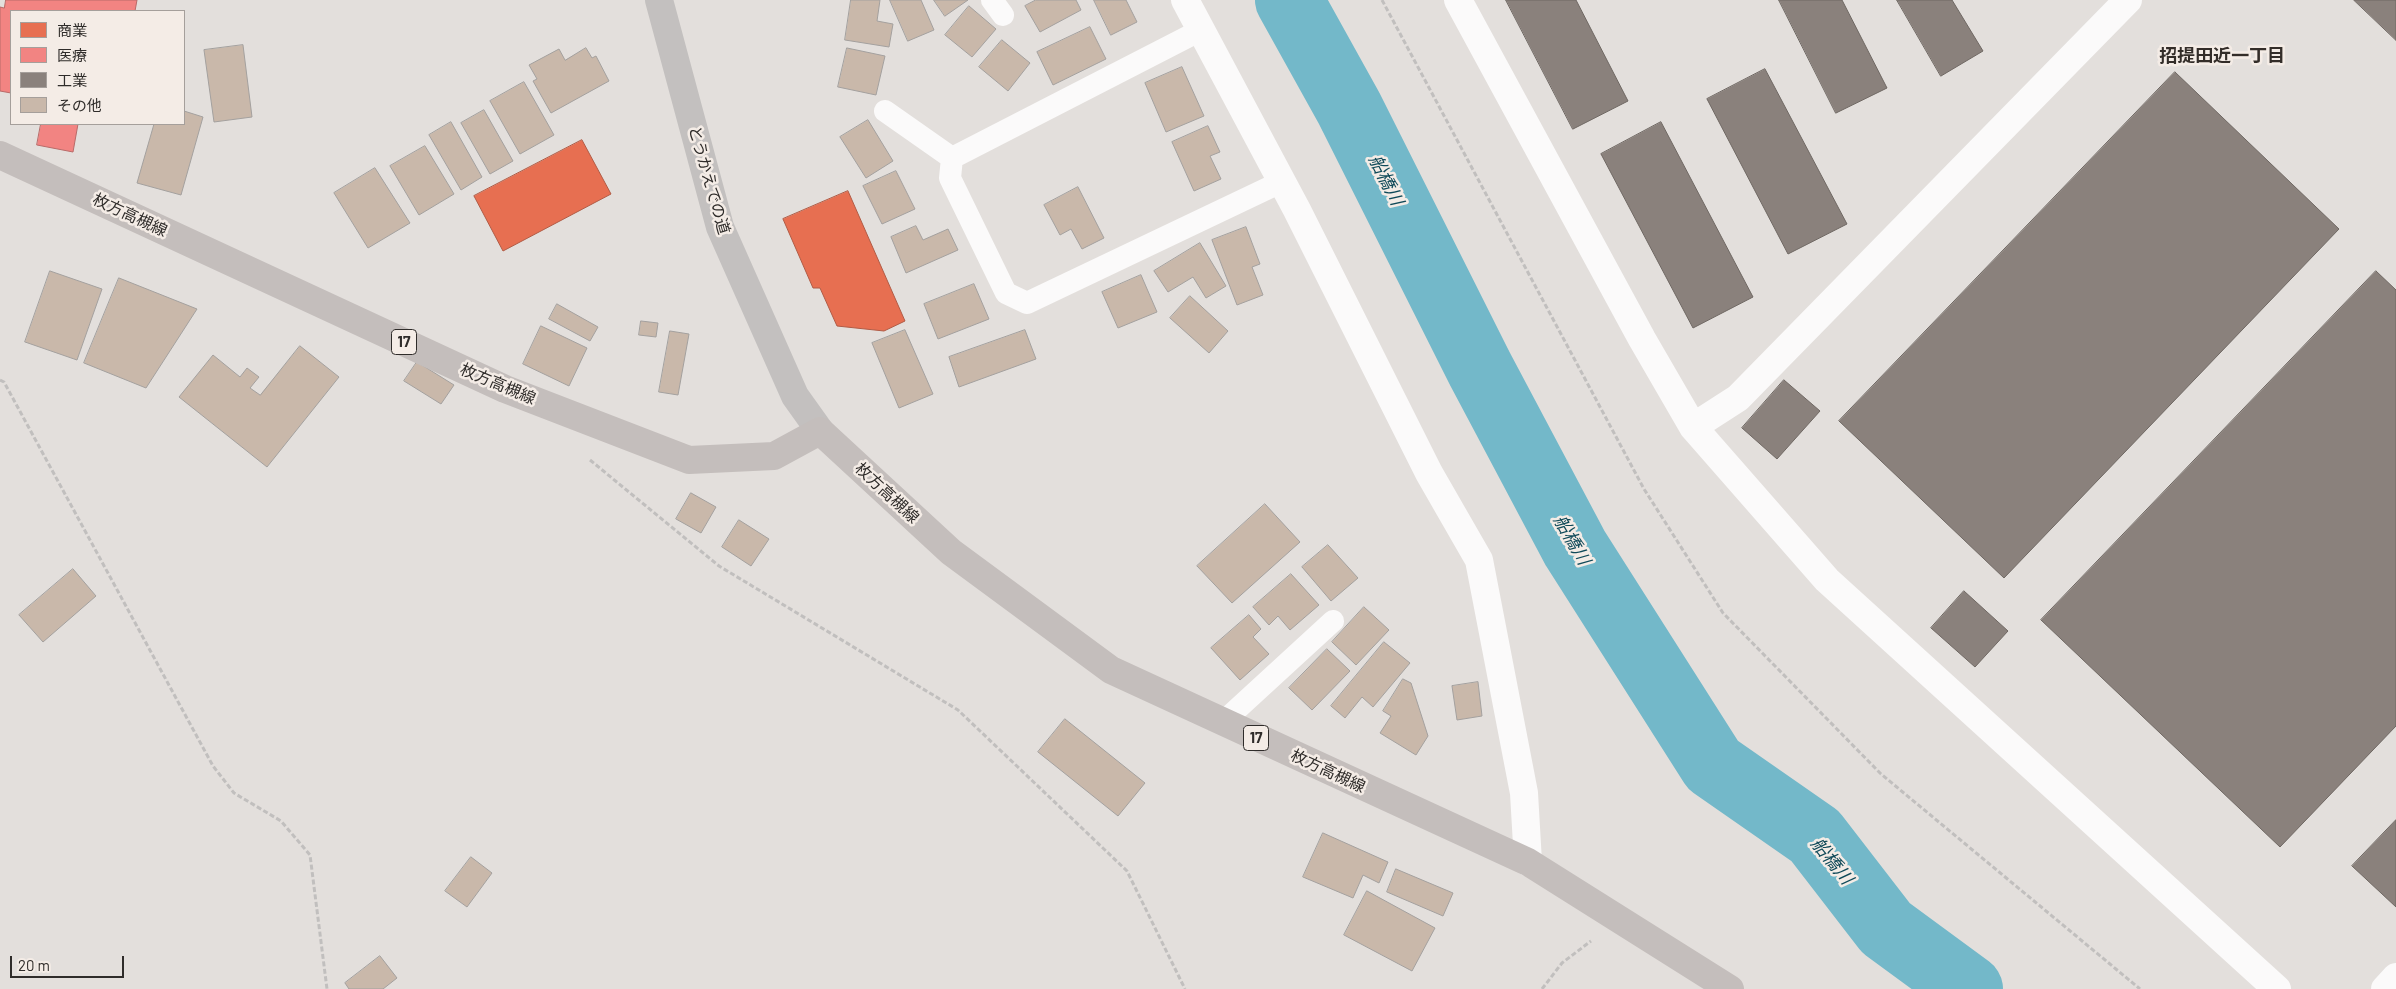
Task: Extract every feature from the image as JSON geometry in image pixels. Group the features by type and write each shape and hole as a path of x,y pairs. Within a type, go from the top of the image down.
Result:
{"main road":[{"name":"枚方高槻線","path":"0,155 505,389 689,460 774,456 820,431 951,552 1111,670 1528,862 1730,989"}],"street":[{"name":"とうかえでの道","path":"659,0 720,227 794,396 820,431"},
{"path":"1185,0 1281,182 1429,473 1479,560 1524,793 1528,862"},
{"path":"1458,0 1693,427 1827,580 2277,989"},
{"path":"1693,427 1738,398 2128,0"},
{"path":"2385,989 2396,977"}],"lane":[{"path":"952,158 1201,30"},
{"path":"885,111 952,158"},
{"path":"952,158 950,178 1006,294 1027,302 1281,182"},
{"path":"1223,722 1333,621"}],"path":[{"path":"1382,0 1644,489 1723,613 1881,774 2140,989"},
{"path":"0,380 4,382 213,766 234,793 282,821 310,855 327,989"},
{"path":"589,459 719,566 958,710 1127,870 1184,989"},
{"path":"1542,989 1562,963 1618,919"}],"building: 商業":[{"path":"582,140 611,194 503,251 474,196"},
{"path":"848,191 905,321 884,331 837,326 820,288 813,288 783,219"}],"building: 医療":[{"path":"6,0 137,0 135,10 10,10 10,93 0,91 0,7 4,8"},
{"path":"41,125 78,125 73,152 37,145"}],"building: 工業":[{"path":"1506,0 1576,0 1628,101 1573,129"},
{"path":"1779,0 1842,0 1887,88 1836,113"},
{"path":"1897,0 1952,0 1983,51 1941,76"},
{"path":"2354,0 2396,0 2396,40"},
{"path":"1765,69 1847,224 1788,254 1707,99"},
{"path":"2175,72 2339,229 2004,578 1839,421"},
{"path":"1661,122 1753,297 1693,328 1601,154"},
{"path":"2376,271 2396,290 2396,726 2280,847 2041,620"},
{"path":"1784,380 1820,411 1777,459 1742,428"},
{"path":"1964,591 2008,631 1975,667 1931,628"},
{"path":"2396,820 2396,907 2352,866"}],"building: その他":[{"path":"851,0 880,0 877,21 893,24 889,47 845,40"},
{"path":"890,0 921,0 934,30 908,41"},
{"path":"934,0 968,0 945,16"},
{"path":"1036,0 1076,0 1081,10 1040,32 1025,6"},
{"path":"1094,0 1126,0 1137,22 1111,35"},
{"path":"969,6 996,29 972,57 945,35"},
{"path":"1090,27 1106,59 1053,85 1037,52"},
{"path":"1002,40 1030,63 1008,91 979,67"},
{"path":"243,45 252,117 214,122 204,50"},
{"path":"586,48 592,58 596,56 609,81 551,113 533,81 537,79 529,65 559,49 565,60"},
{"path":"847,48 885,56 876,95 838,87"},
{"path":"1182,67 1204,116 1166,132 1145,83"},
{"path":"524,82 554,135 520,154 490,101"},
{"path":"484,110 513,161 490,174 461,123"},
{"path":"185,111 203,117 181,195 137,183 154,125 185,125"},
{"path":"868,120 893,161 866,178 840,137"},
{"path":"451,122 482,177 461,190 429,135"},
{"path":"1208,126 1220,152 1210,156 1221,179 1194,191 1172,142"},
{"path":"425,146 454,194 419,215 390,166"},
{"path":"375,168 410,223 368,248 334,193"},
{"path":"896,171 915,209 882,224 863,186"},
{"path":"1078,187 1104,238 1082,249 1071,229 1060,235 1044,205"},
{"path":"916,226 923,240 948,229 958,250 906,273 891,237"},
{"path":"1246,227 1260,264 1252,267 1263,295 1237,305 1212,240"},
{"path":"1200,243 1226,286 1206,298 1193,277 1168,292 1154,271"},
{"path":"50,271 102,289 77,360 25,342"},
{"path":"1141,275 1157,312 1118,328 1102,292"},
{"path":"119,278 197,309 146,388 84,363"},
{"path":"974,284 989,319 938,339 924,304"},
{"path":"1190,296 1228,331 1209,353 1170,318"},
{"path":"557,304 598,327 590,341 549,319"},
{"path":"641,321 658,323 656,337 639,335"},
{"path":"541,326 587,348 569,386 523,364"},
{"path":"905,330 933,394 899,408 872,343"},
{"path":"1025,330 1036,359 959,387 949,357"},
{"path":"670,331 689,334 678,395 659,392"},
{"path":"300,346 339,377 267,467 179,397 213,355 240,377 247,368 259,377 250,388 260,395"},
{"path":"417,362 454,385 441,404 404,381"},
{"path":"691,493 716,507 701,533 676,519"},
{"path":"1265,504 1300,542 1232,603 1197,566"},
{"path":"739,520 769,539 751,566 722,547"},
{"path":"1328,545 1358,578 1331,601 1302,567"},
{"path":"73,569 96,596 43,642 19,615"},
{"path":"1291,574 1319,605 1290,630 1278,616 1269,625 1253,607"},
{"path":"1364,607 1389,630 1356,665 1332,642"},
{"path":"1249,615 1261,629 1253,637 1269,654 1240,680 1211,648"},
{"path":"1384,642 1410,663 1373,707 1362,697 1345,718 1331,706"},
{"path":"1327,649 1350,671 1312,710 1289,688"},
{"path":"1403,679 1411,683 1428,736 1416,755 1380,733 1391,716 1383,711"},
{"path":"1478,682 1482,716 1457,720 1452,686"},
{"path":"1065,719 1145,783 1118,816 1038,752"},
{"path":"1323,833 1388,862 1379,883 1363,875 1353,898 1303,877"},
{"path":"471,857 492,873 467,907 445,891"},
{"path":"1396,869 1453,893 1443,916 1387,892"},
{"path":"1367,891 1435,928 1412,971 1344,935"},
{"path":"380,956 397,978 383,989 349,989 345,983"}],"waterway":[{"name":"船橋川","path":"1289,0 1349,108 1480,369 1575,548 1713,765 1815,836 1886,928 1969,989"}],"district":[{"name":"招提田近一丁目","path":"2222,56"}]}
